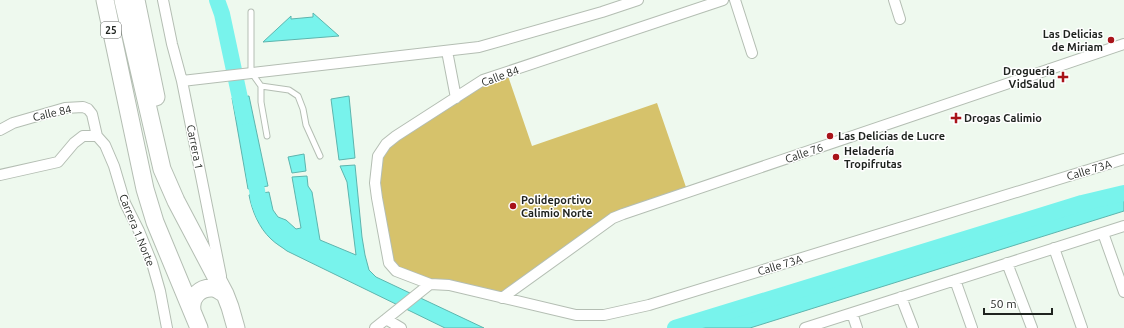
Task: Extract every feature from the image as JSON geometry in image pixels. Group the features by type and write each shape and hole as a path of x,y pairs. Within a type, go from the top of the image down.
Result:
{"highway":[{"name":"25","path":"105,0 145,189 155,222 192,310"},
{"name":"25","path":"123,0 141,51"},
{"path":"136,0 141,51"},
{"name":"Carrera 1","path":"141,51 162,169 176,201 225,294 236,328"},
{"path":"199,328 192,310 193,298 202,290 213,288 225,294"}],"street":[{"name":"Carrera 1","path":"163,0 172,44 182,81 225,294"},
{"path":"182,81 479,47 602,12 638,0"},
{"name":"Calle 84","path":"392,266 389,263 375,183 378,156 386,144 483,80 723,0"},
{"path":"735,0 752,53"},
{"path":"894,0 900,19"},
{"name":"Calle 76","path":"502,298 613,218 1124,44"},
{"path":"447,51 456,98"},
{"name":"Calle 84","path":"0,130 13,123 65,108 83,107 88,109 92,114 97,136"},
{"path":"0,175 58,162 74,143 83,136 97,136"},
{"name":"Carrera 1 Norte","path":"97,136 105,145 114,166 125,203 139,231 152,263 160,291 167,328"},
{"name":"Calle 73A","path":"392,266 396,271 430,284 449,286 576,315 604,315 631,310 655,303 1124,159"},
{"path":"805,328 1124,226"},
{"path":"1103,233 1124,292"},
{"path":"1054,248 1082,328"},
{"path":"1007,263 1032,328"},
{"path":"955,280 972,328"},
{"path":"375,328 430,284"},
{"path":"901,297 913,328"},
{"path":"852,313 857,328"},
{"path":"386,320 401,328"}],"lane":[{"path":"251,12 251,72 261,86 261,102 267,136"},
{"path":"261,86 289,90 298,96 303,109 306,125 320,156"}],"shaded area":[{"name":"Polideportivo Calimio Norte","path":"507,73 532,146 657,103 688,193 623,214 502,298 449,285 392,266 375,183 386,144 483,80"}],"water":[{"path":"313,13 339,36 263,42 291,16 291,19 313,17"},
{"path":"249,96 268,186 248,189 232,98"},
{"path":"349,96 355,158 339,160 331,99"},
{"path":"304,154 306,171 292,173 288,157"},
{"path":"355,165 362,237 369,270 376,277 484,328 445,328 287,251 273,241 263,230 254,213 249,195 269,192 273,210 278,217 286,220 296,229 301,228 292,177 307,176 308,186 312,192 320,240 356,255 347,182 340,166"},
{"path":"1124,195 1124,211 750,328 694,328 886,270"}],"waterway":[{"path":"217,0 222,14 244,117"},
{"path":"253,167 259,202 264,215"},
{"path":"675,328 1082,203 1124,193"}],"place":[{"name":"Las Delicias de Miriam","path":"1111,40"},
{"name":"Droguería VidSalud","path":"1063,77"},
{"name":"Drogas Calimio","path":"956,118"},
{"name":"Las Delicias de Lucre","path":"830,136"},
{"name":"Heladería Tropifrutas","path":"836,157"},
{"name":"Polideportivo Calimio Norte","path":"513,206"}]}
